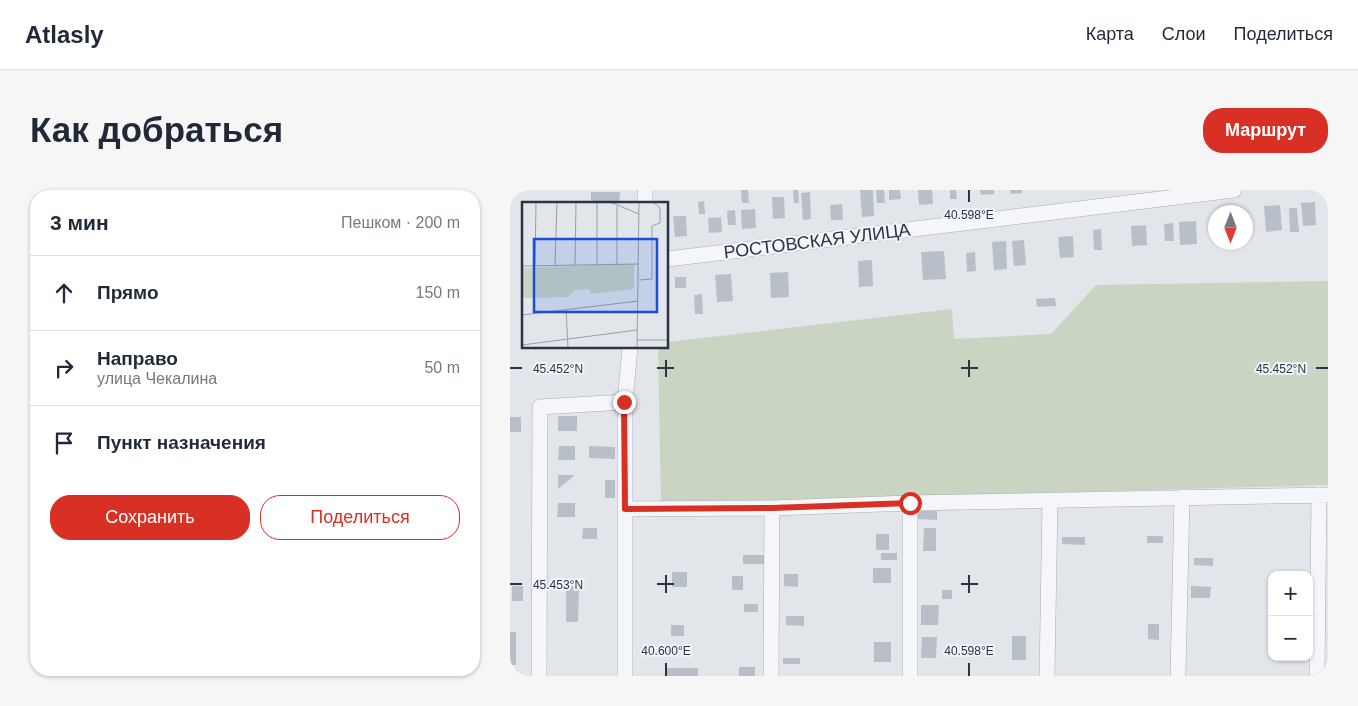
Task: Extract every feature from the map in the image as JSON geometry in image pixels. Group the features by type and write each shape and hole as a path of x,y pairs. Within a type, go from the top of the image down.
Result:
{"street":[{"name":"РОСТОВСКАЯ УЛИЦА","path":"669,258 1110,198 1234,190"},
{"path":"625,676 624,402 630,349"},
{"path":"540,676 540,407 624,402"},
{"path":"625,509 772,508 910,503 1323,495 1317,676"},
{"path":"1178,676 1182,497"},
{"path":"1047,676 1050,501"},
{"path":"910,503 910,676"},
{"path":"771,676 772,508"}],"green space":[{"path":"1328,281 1328,485 661,504 658,349 669,349 669,342 952,309 954,339 1051,334 1096,285"}],"building":[{"path":"741,190 748,190 749,203 742,203"},
{"path":"793,190 798,190 799,203 794,203"},
{"path":"860,190 873,190 874,216 862,217"},
{"path":"876,190 884,190 885,203 877,203"},
{"path":"889,190 900,190 901,199 889,200"},
{"path":"918,190 932,190 933,204 919,205"},
{"path":"950,190 956,190 957,199 950,199"},
{"path":"980,190 994,190 994,194 981,195"},
{"path":"1010,190 1022,190 1022,193 1011,194"},
{"path":"591,192 620,192 619,202 591,202"},
{"path":"810,192 811,219 803,220 801,193"},
{"path":"772,197 784,197 785,218 773,219"},
{"path":"704,201 705,214 699,214 698,202"},
{"path":"1315,202 1316,225 1303,226 1301,203"},
{"path":"842,204 843,220 831,220 830,205"},
{"path":"1280,205 1282,230 1266,232 1264,206"},
{"path":"1289,208 1297,208 1299,232 1290,232"},
{"path":"755,209 756,228 742,229 741,210"},
{"path":"735,210 736,225 728,225 727,211"},
{"path":"673,216 686,216 687,236 675,237"},
{"path":"721,217 722,232 709,233 708,218"},
{"path":"1196,221 1197,244 1180,245 1179,222"},
{"path":"1173,223 1174,241 1165,241 1164,224"},
{"path":"1146,225 1147,245 1132,246 1131,226"},
{"path":"1101,229 1102,250 1094,250 1093,230"},
{"path":"1073,236 1074,257 1060,258 1058,237"},
{"path":"1024,240 1026,265 1014,266 1012,241"},
{"path":"1006,241 1007,269 994,270 992,242"},
{"path":"944,251 946,279 923,280 921,252"},
{"path":"975,252 976,271 967,272 966,253"},
{"path":"872,260 873,286 859,287 858,261"},
{"path":"788,272 789,297 771,298 770,273"},
{"path":"731,274 733,301 717,302 715,275"},
{"path":"675,277 686,277 686,288 675,288"},
{"path":"702,294 703,314 695,314 694,295"},
{"path":"1055,298 1056,306 1037,307 1036,299"},
{"path":"558,416 577,416 577,431 558,431"},
{"path":"510,417 521,417 521,432 510,432"},
{"path":"559,446 575,446 575,460 558,460"},
{"path":"589,446 615,447 615,459 589,458"},
{"path":"558,475 575,475 558,489"},
{"path":"605,480 615,480 615,498 605,498"},
{"path":"558,503 575,503 575,517 557,517"},
{"path":"918,511 937,511 937,520 918,519"},
{"path":"583,528 597,528 597,539 582,539"},
{"path":"924,528 936,528 936,551 923,551"},
{"path":"876,534 889,534 889,550 876,550"},
{"path":"1147,536 1163,536 1163,543 1147,543"},
{"path":"1062,537 1085,537 1085,545 1062,544"},
{"path":"881,553 897,553 897,560 881,560"},
{"path":"743,555 764,555 764,564 743,564"},
{"path":"1194,558 1213,558 1213,566 1194,565"},
{"path":"873,568 891,568 891,583 873,583"},
{"path":"672,572 687,572 687,587 672,587"},
{"path":"784,574 798,574 798,587 784,586"},
{"path":"732,576 743,576 743,590 732,590"},
{"path":"566,584 579,585 578,622 566,622"},
{"path":"512,586 523,586 523,601 512,601"},
{"path":"1191,586 1211,587 1210,598 1191,598"},
{"path":"942,590 952,590 952,599 942,599"},
{"path":"744,604 758,604 758,612 744,612"},
{"path":"921,605 939,605 938,625 921,625"},
{"path":"786,616 804,616 804,626 786,625"},
{"path":"1148,624 1159,624 1159,640 1148,639"},
{"path":"671,625 684,625 684,636 671,636"},
{"path":"510,632 516,632 516,665 510,665"},
{"path":"1012,636 1026,636 1026,660 1012,660"},
{"path":"922,637 937,637 936,658 921,658"},
{"path":"874,642 891,642 891,662 874,662"},
{"path":"783,658 800,658 800,664 783,664"},
{"path":"739,667 755,667 755,676 739,676"},
{"path":"666,668 698,668 698,676 666,676"}],"route":[{"path":"624,402 625,509 772,508 910,503"}]}
